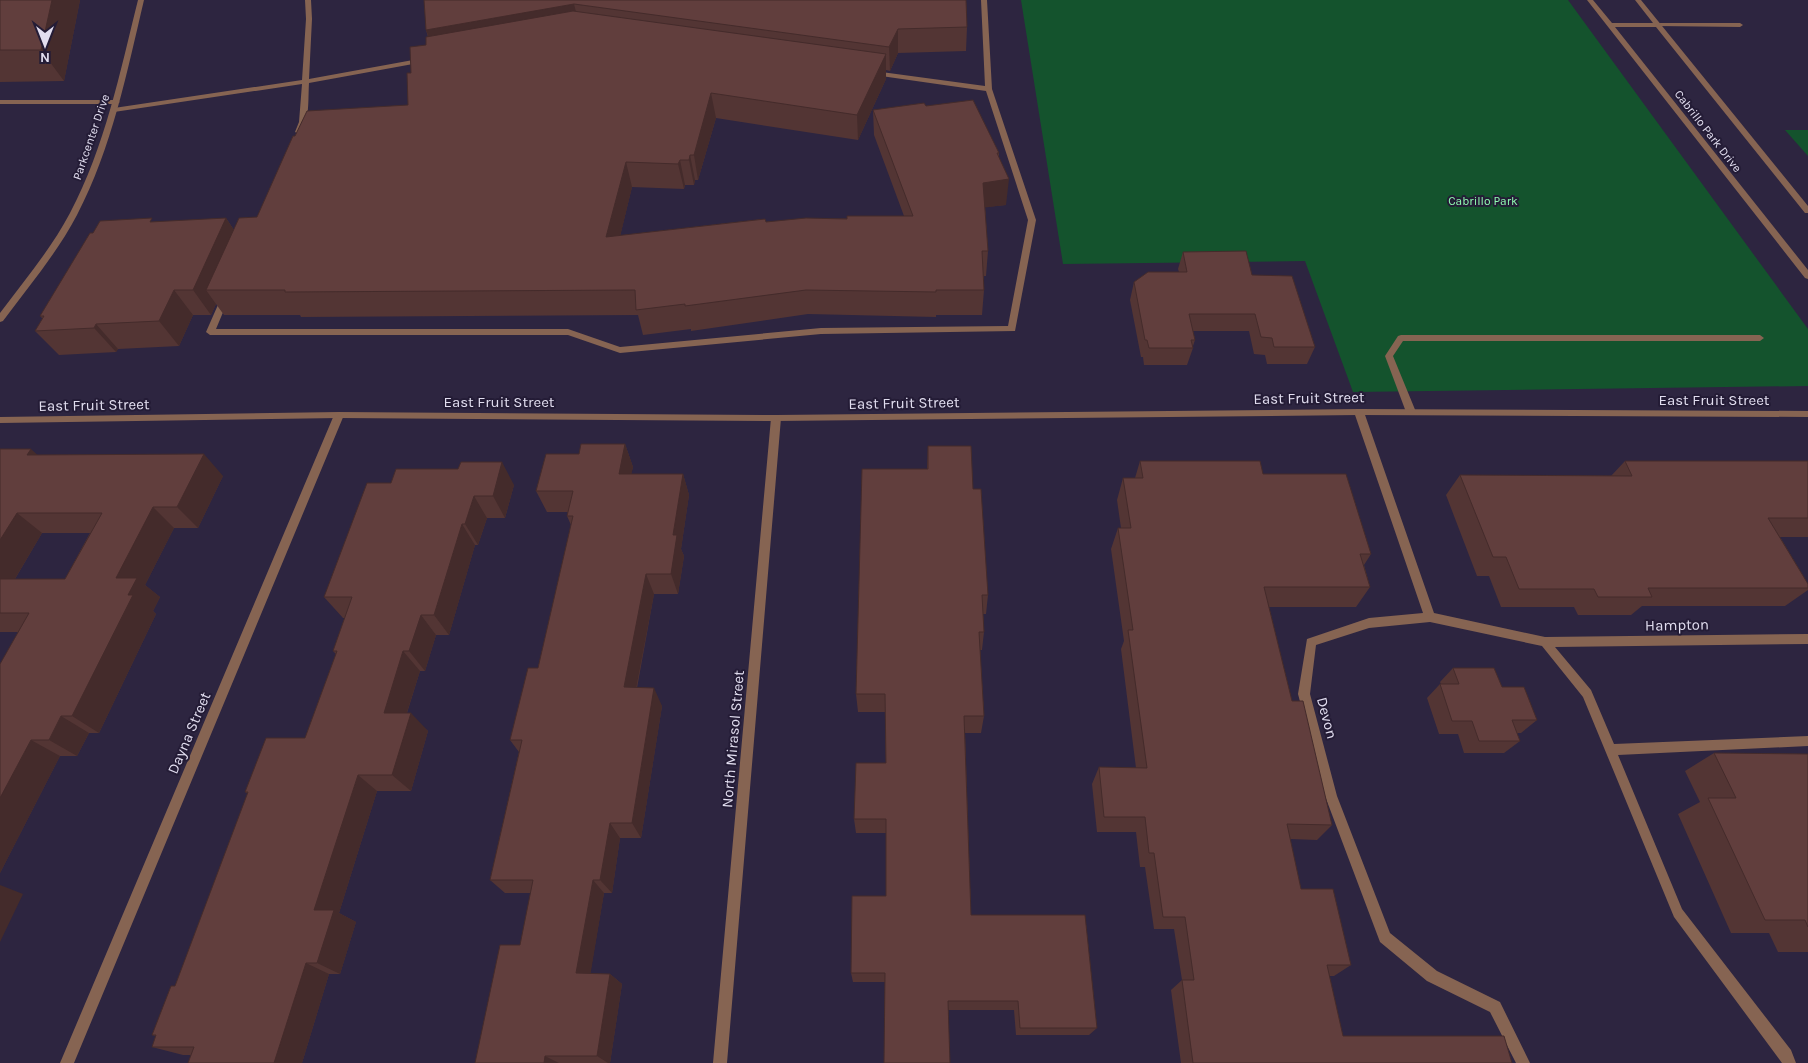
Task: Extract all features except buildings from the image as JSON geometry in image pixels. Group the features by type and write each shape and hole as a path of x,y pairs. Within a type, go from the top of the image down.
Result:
{"street":[{"name":"Parkcenter Drive","path":"0,319 50,250 73,214 95,168 114,110 141,0"},
{"path":"295,140 303,122 309,19 308,0"},
{"path":"230,287 210,332 568,332 620,350 822,331 1012,329 1032,220 989,89 984,0"},
{"name":"Cabrillo Park Drive","path":"1590,0 1808,276"},
{"name":"Cabrillo Park Drive","path":"1638,0 1808,211"},
{"path":"1611,25 1740,25"},
{"path":"114,110 304,82 428,60"},
{"path":"862,71 989,89"},
{"path":"0,102 116,102"},
{"path":"1410,412 1389,356 1401,338 1760,338"},
{"path":"1359,412 1430,617"},
{"name":"East Fruit Street","path":"0,420 339,415 776,418 1359,412 1808,414"},
{"name":"Dayna Street","path":"67,1063 339,415"},
{"name":"North Mirasol Street","path":"720,1063 776,418"},
{"name":"Hampton","path":"1430,617 1545,642 1808,639"},
{"name":"Devon","path":"1430,617 1369,623 1311,642 1304,694 1331,796 1385,937 1432,976 1495,1007 1523,1063"},
{"path":"1545,642 1587,694 1678,914 1786,1054 1789,1063"},
{"path":"1611,750 1808,741"}],"green space":[{"name":"Cabrillo Park","path":"1021,0 1568,0 1808,329 1808,386 1353,392 1305,261 1063,264"},
{"path":"1785,130 1808,130 1808,156"}]}
